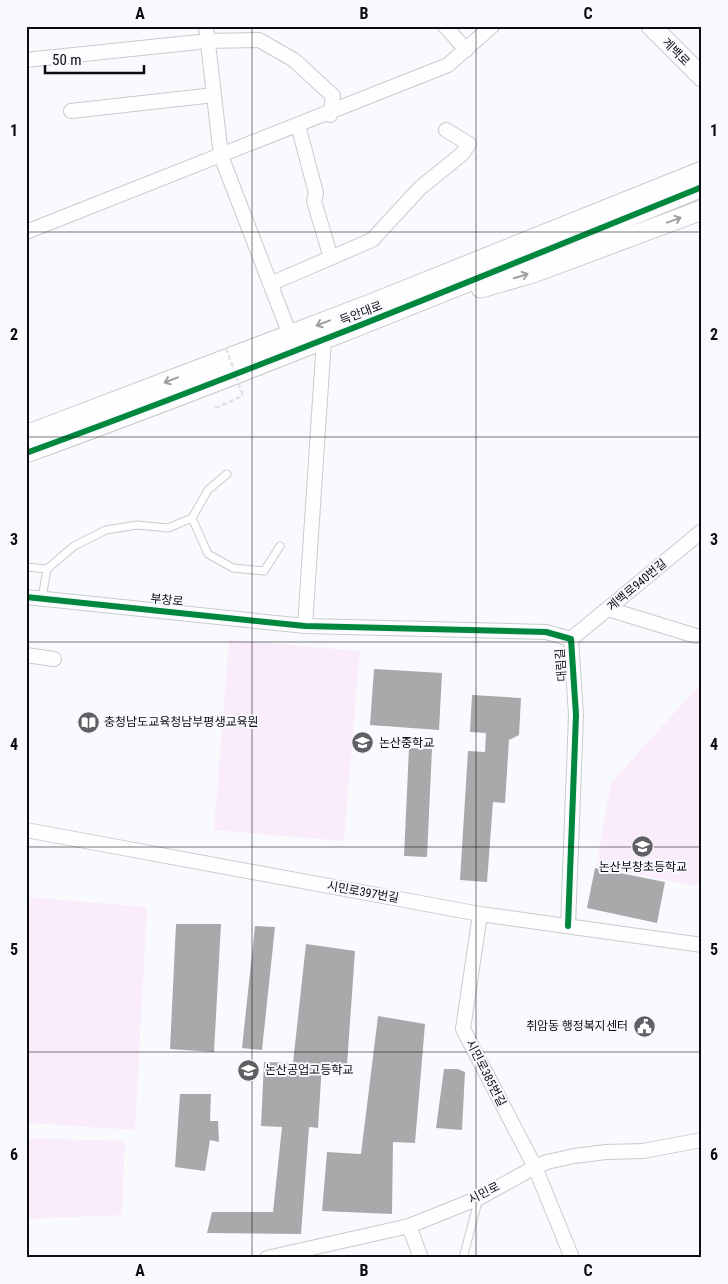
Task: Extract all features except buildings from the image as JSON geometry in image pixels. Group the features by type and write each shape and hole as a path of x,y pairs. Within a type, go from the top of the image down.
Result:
{"street":[{"path":"206,26 221,156 290,335"},
{"path":"445,26 466,50"},
{"path":"26,232 448,65 492,26"},
{"name":"계백로","path":"651,26 702,77"},
{"path":"26,60 208,41 259,40 294,60 333,96 330,113"},
{"path":"71,111 214,95"},
{"path":"298,125 316,194 314,201 331,258"},
{"path":"270,284 372,240 420,188 462,154 469,144 446,130"},
{"path":"371,313 513,238 702,162"},
{"name":"득안대로","path":"26,453 150,408 324,339 371,313 702,171"},
{"name":"득안대로","path":"26,435 290,335 371,313 702,186"},
{"path":"371,313 533,272 702,210"},
{"path":"305,626 324,339"},
{"name":"계백로940번길","path":"571,639 702,531"},
{"name":"부창로","path":"26,597 305,626"},
{"path":"608,609 696,636"},
{"name":"대림길","path":"305,626 546,632 571,639 576,715 568,926"},
{"path":"26,655 54,659"},
{"name":"시민로397번길","path":"26,830 480,914 702,946"},
{"name":"시민로385번길","path":"480,914 463,1029 535,1166 572,1258"},
{"name":"시민로","path":"267,1258 408,1226 479,1198 535,1166 574,1156 622,1150 643,1151 702,1140"},
{"path":"408,1226 421,1258"}],"lane":[{"path":"42,598 47,569 74,546 106,530 137,525 168,528 192,518 208,490 227,474"},
{"path":"192,518 208,554 233,568 264,571 280,546"},
{"path":"26,567 47,569"},
{"path":"463,1258 479,1198"}],"path":[{"path":"215,408 243,396 226,348"}],"shaded area":[{"path":"229,640 360,651 344,841 214,830"},
{"path":"702,682 702,879 696,886 596,867 611,783"},
{"path":"26,897 147,907 135,1130 26,1123"},
{"path":"26,1138 125,1141 122,1215 26,1219"}],"cycle path":[{"path":"26,453 281,356 702,187"},
{"path":"26,597 305,626 546,632 571,639 576,715 568,926"}],"place":[{"name":"충청남도교육청남부평생교육원","path":"88,722"},
{"name":"논산중학교","path":"363,743"},
{"name":"논산부창초등학교","path":"643,846"},
{"name":"취암동 행정복지센터","path":"644,1026"},
{"name":"논산공업고등학교","path":"249,1070"}]}
